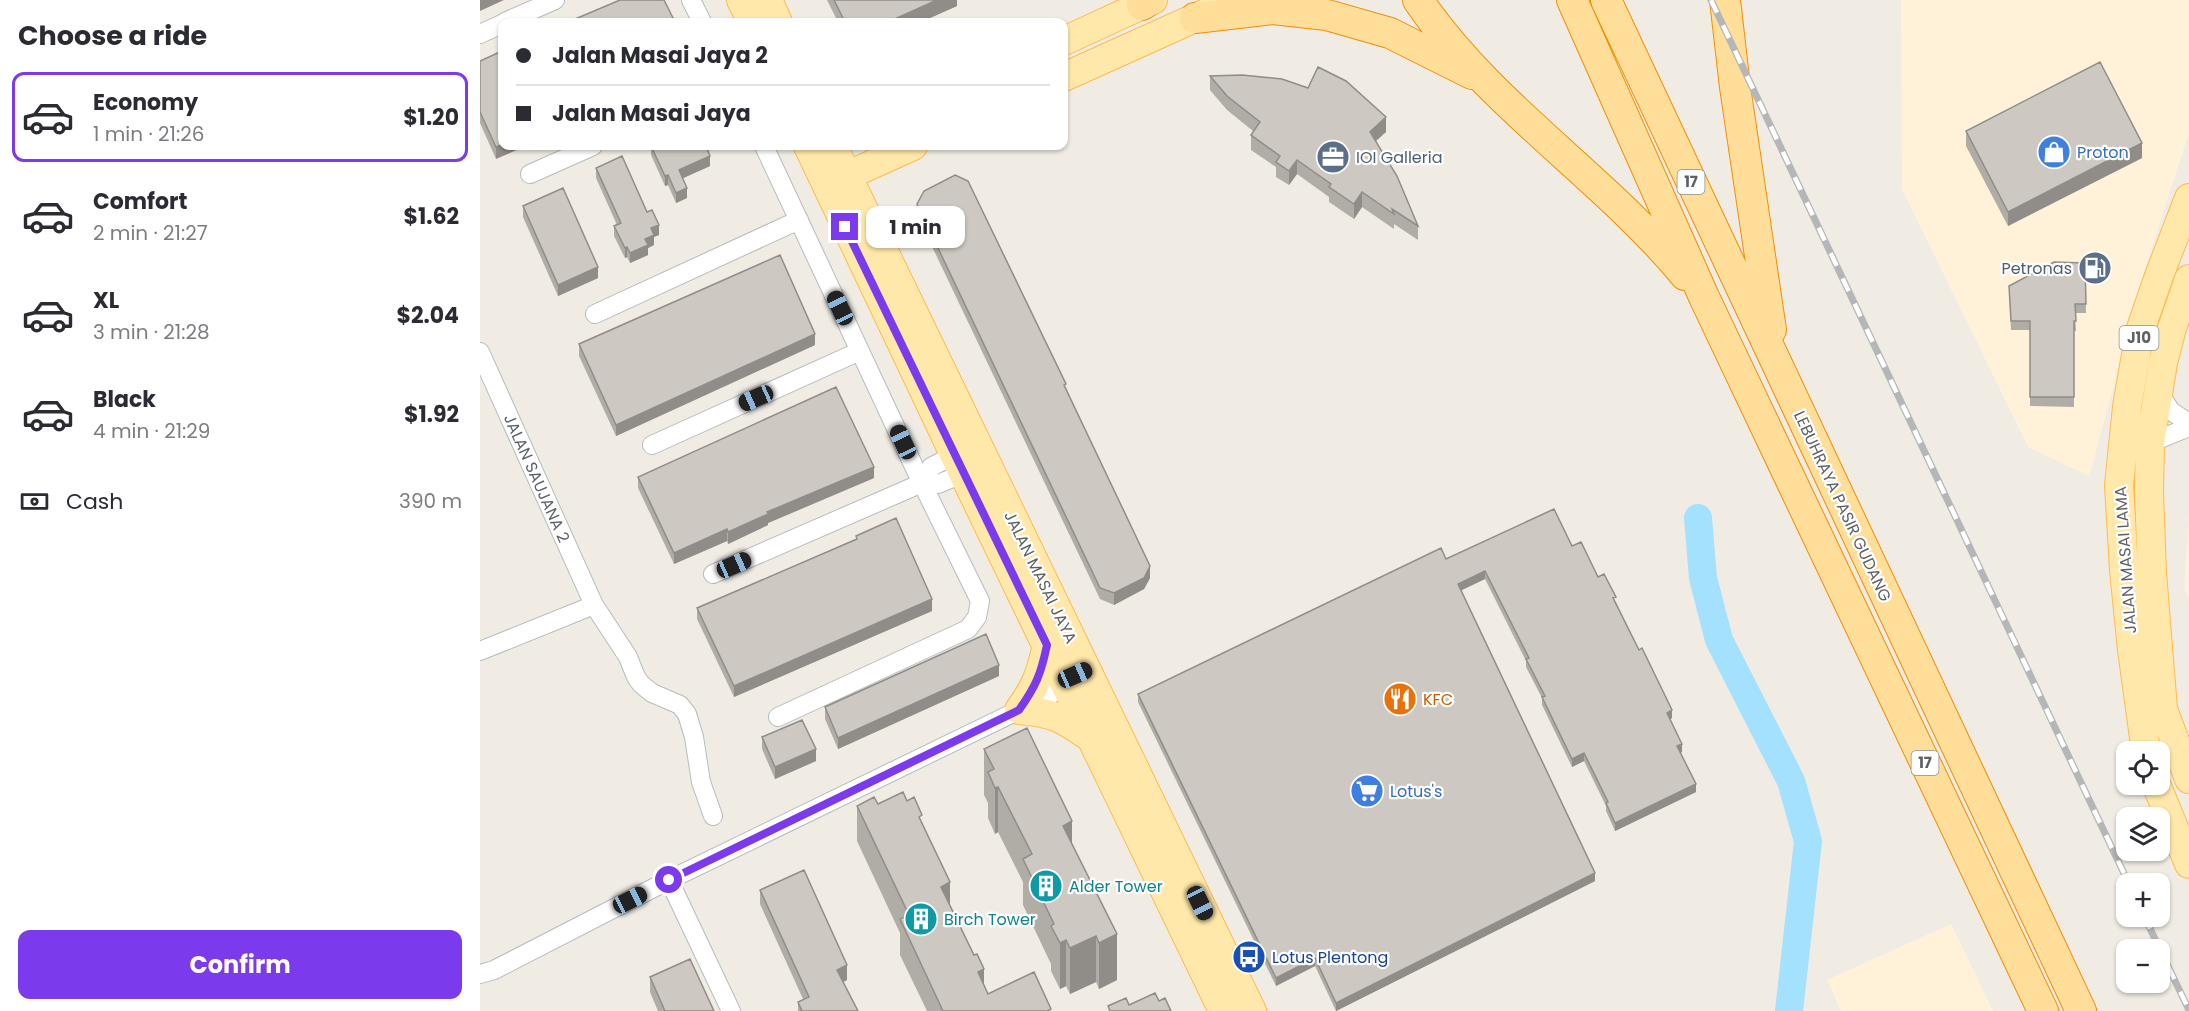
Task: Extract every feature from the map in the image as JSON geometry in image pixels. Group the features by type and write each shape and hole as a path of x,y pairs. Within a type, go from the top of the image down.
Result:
{"highway":[{"path":"1418,0 1483,80 1638,224 1704,297"},
{"name":"17","path":"1572,0 1704,297 2043,1011"},
{"name":"LEBUHRAYA PASIR GUDANG","path":"1606,0 2081,1011"},
{"path":"1725,0 1735,87 1776,363"},
{"path":"1195,18 1273,9 1327,15 1390,33 1483,80"}],"main road":[{"path":"741,0 750,18"},
{"path":"768,0 776,18"},
{"path":"1068,75 1234,0"},
{"path":"1068,39 1148,2"},
{"path":"826,150 836,181 904,150"},
{"path":"868,221 864,199 869,186 904,150"},
{"name":"JALAN MASAI JAYA","path":"836,181 868,221 902,286 953,467 1252,1011"},
{"name":"JALAN MASAI JAYA","path":"836,181 953,467 1047,645 1073,686 1092,739 1223,1011"},
{"name":"JALAN MASAI LAMA","path":"2144,741 2124,570 2119,485 2127,407 2140,331 2189,198"},
{"name":"JALAN MASAI LAMA","path":"2189,279 2172,328 2158,392 2150,443 2149,491 2152,573 2163,709 2189,779"},
{"path":"1047,645 1041,672 1034,688 1019,710 1042,712 1062,718 1092,739"},
{"path":"2161,795 2189,864"}],"street":[{"path":"515,18 555,0"},
{"path":"691,0 700,18"},
{"path":"480,34 498,26"},
{"path":"530,174 584,150"},
{"path":"766,150 860,351 953,467 980,602 978,617 969,629 778,717"},
{"path":"595,314 799,220"},
{"path":"652,446 860,351"},
{"name":"JALAN SAUJANA 2","path":"480,352 594,605 628,657 640,684 652,693 680,705 687,714 694,737 700,782 713,816"},
{"path":"2150,443 2189,425 2171,411 2158,392"},
{"path":"713,574 953,467"},
{"path":"480,651 594,605"},
{"path":"480,974 494,970 669,880 1073,686"},
{"path":"669,880 732,1011"}],"shaded area":[{"path":"1901,0 2189,0 2189,133 2151,250 2089,476 2028,447 1902,189"},
{"path":"2189,514 2189,599 2184,589"},
{"path":"1951,924 1993,1011 1841,1011 1827,980"}],"building":[{"path":"620,0 664,0 673,18 577,18"},
{"path":"834,0 937,0 897,18 843,18"},
{"path":"498,53 498,146 496,147 480,112 480,61"},
{"name":"Proton","path":"2100,62 2142,143 2008,212 1966,131"},
{"name":"IOI Galleria","path":"1318,67 1346,81 1386,117 1370,132 1397,176 1418,226 1392,209 1394,214 1362,192 1354,204 1329,187 1331,184 1297,160 1289,171 1276,162 1280,156 1251,135 1260,122 1227,96 1210,76 1242,75 1282,79 1308,88"},
{"path":"653,150 708,150 710,156 679,170 687,188 676,193 668,175 665,176"},
{"path":"622,156 647,212 652,210 659,225 651,228 654,235 645,239 648,245 630,253 614,226 621,223 596,168"},
{"path":"955,175 968,181 1066,384 1064,385 1150,566 1144,578 1114,593 1100,588 917,204 924,191"},
{"path":"563,188 598,267 558,285 523,206"},
{"path":"780,255 815,334 616,425 579,344"},
{"path":"2054,262 2085,263 2086,304 2075,304 2074,397 2030,397 2030,321 2011,321 2009,286"},
{"path":"836,387 874,467 767,512 768,514 728,532 727,529 674,553 638,477"},
{"name":"Lotus's","path":"1554,509 1572,546 1581,542 1598,577 1604,574 1616,597 1613,598 1639,650 1642,648 1672,710 1667,713 1682,744 1677,746 1696,784 1615,823 1606,803 1608,802 1584,753 1572,759 1542,697 1545,696 1526,659 1529,658 1485,571 1458,584 1595,873 1336,1003 1315,958 1276,978 1138,694 1441,548 1446,559"},
{"path":"896,518 932,599 734,686 697,608 857,539 856,536"},
{"path":"986,634 999,665 838,738 825,707"},
{"path":"802,720 816,749 775,767 762,737"},
{"path":"1027,728 1072,821 1063,826 1117,934 1099,943 1096,936 1070,948 1066,940 1060,943 1051,926 1054,924 1023,859 1032,854 988,772 994,769 984,749"},
{"path":"903,792 907,801 914,797 922,815 919,817 950,882 941,887 974,955 977,954 984,969 978,972 988,994 1034,972 1051,1009 1047,1011 943,1011 900,919 909,915 857,806 874,797 878,804"},
{"path":"804,870 847,965 837,970 858,1011 802,1011 798,1002 809,997 760,890"},
{"path":"690,959 714,1011 665,1011 650,977"},
{"path":"1155,993 1159,1001 1165,998 1171,1011 1110,1011 1108,1006 1126,998 1129,1005"}],"waterway":[{"path":"1698,518 1703,578 1719,640 1791,781 1808,841 1789,1011"}],"railway":[{"path":"1711,0 2124,873"},
{"path":"2149,927 2189,1010"}],"place":[{"name":"Proton","path":"2054,152"},
{"name":"IOI Galleria","path":"1333,157"},
{"name":"Petronas","path":"2095,268"},
{"name":"KFC","path":"1400,699"},
{"name":"Lotus's","path":"1367,791"},
{"name":"Alder Tower","path":"1046,886"},
{"name":"Birch Tower","path":"921,919"},
{"name":"Lotus Plentong","path":"1249,957"}],"route":[{"path":"669,880 1019,710 1034,688 1041,672 1047,645 845,227"}]}
